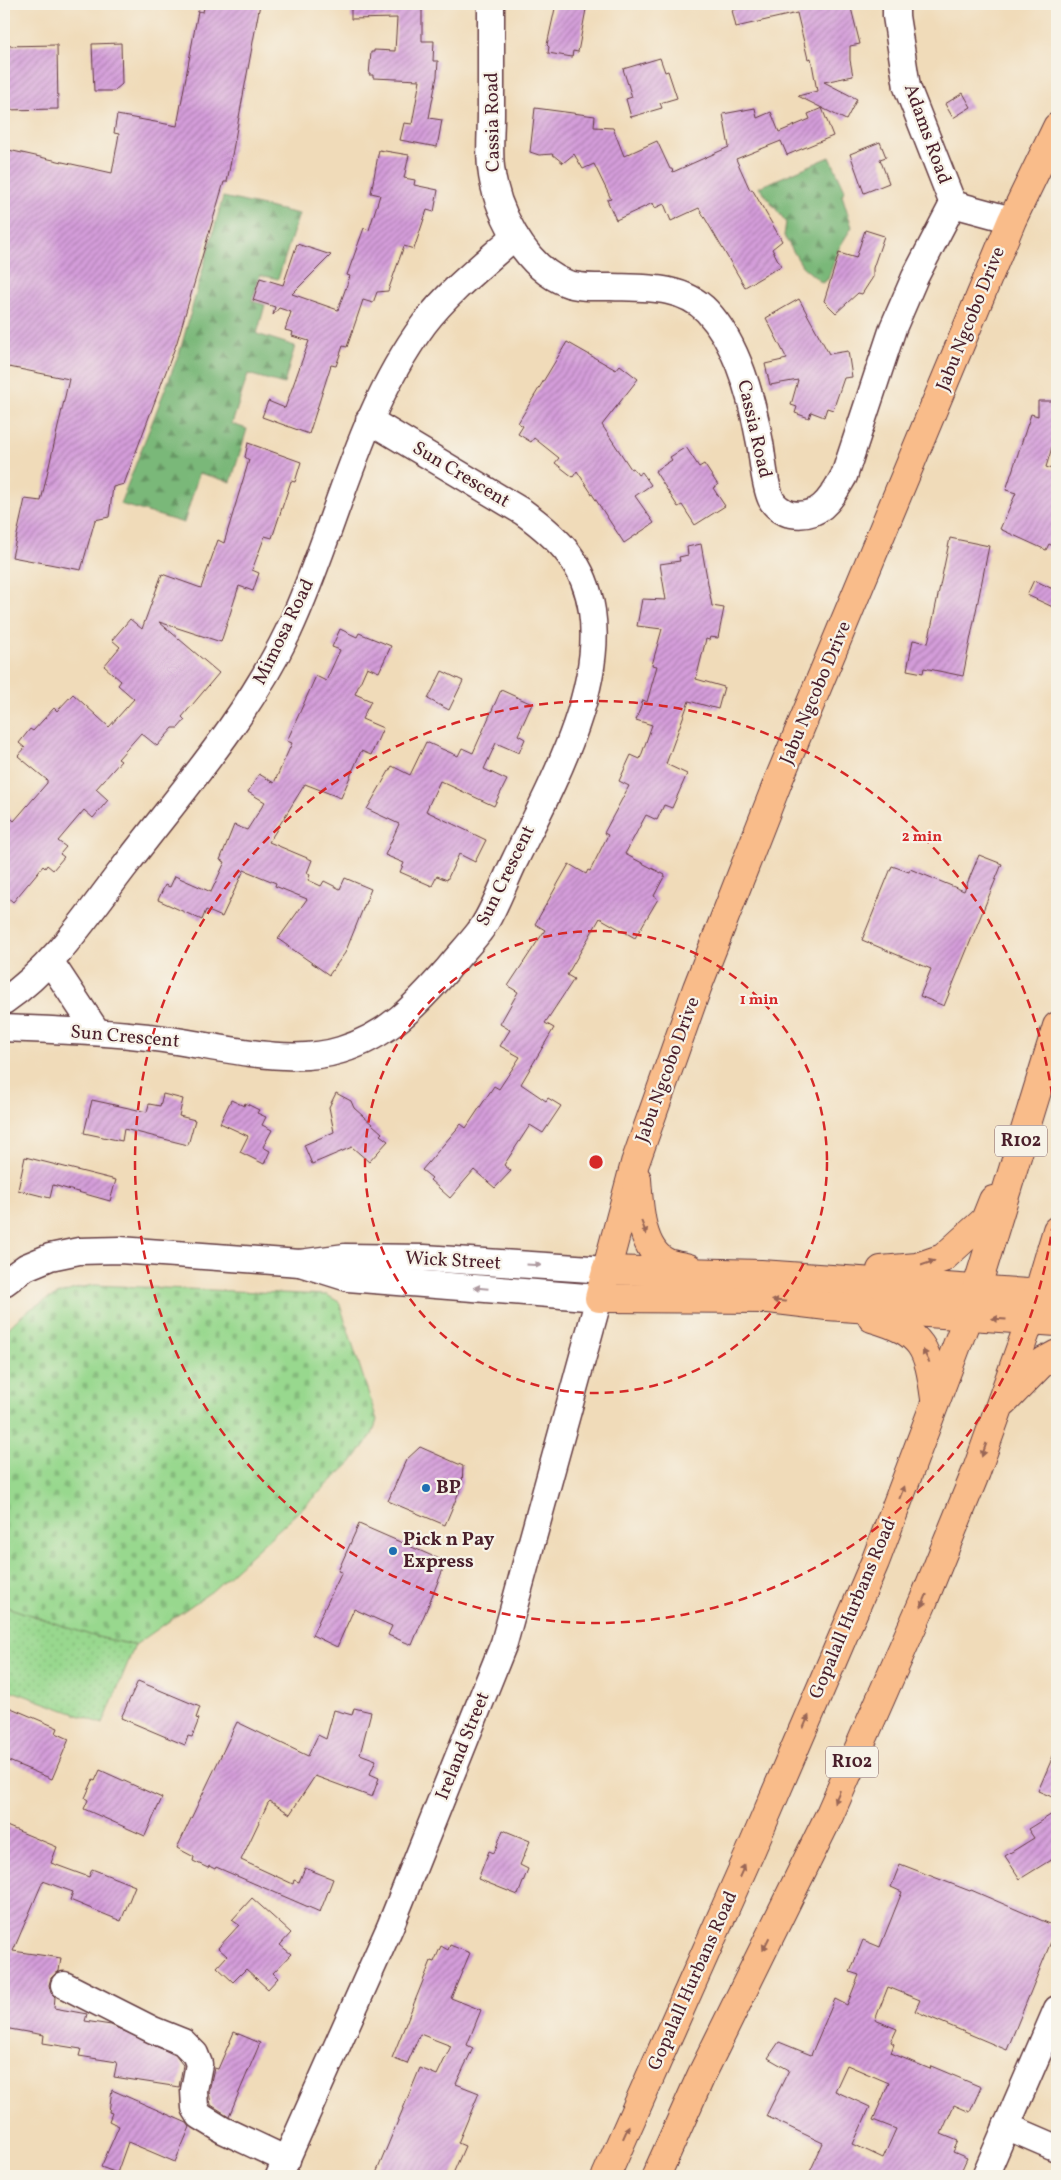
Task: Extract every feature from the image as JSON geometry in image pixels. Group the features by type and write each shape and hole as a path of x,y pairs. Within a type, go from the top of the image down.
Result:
{"main road":[{"name":"Jabu Ngcobo Drive","path":"599,1298 635,1163 697,988 776,789 1012,220 1057,127"},
{"name":"Gopalall Hurbans Road","path":"606,2176 752,1848 875,1562 968,1316 1057,1026"},
{"path":"810,1278 917,1267 943,1258 985,1220 1034,1098"},
{"path":"635,1163 641,1226 655,1253 666,1262 713,1274"},
{"name":"R102","path":"656,2176 701,2076 829,1816 923,1602 976,1472 1030,1321 1047,1294 1057,1230"},
{"path":"606,1270 761,1274 1047,1294"},
{"path":"599,1298 769,1300 827,1306 1057,1322"},
{"path":"827,1306 893,1324 912,1335 930,1362 935,1404"},
{"path":"997,1411 1019,1385 1044,1361 1057,1354"}],"street":[{"name":"Cassia Road","path":"492,4 491,167 500,206 515,236 548,273 566,284 656,288 680,295 700,304 720,326 744,378 756,423 771,500 784,513 801,516 817,512 832,497 844,476 893,328 915,277 953,204"},
{"name":"Adams Road","path":"896,4 896,16 907,87 953,204 1012,220"},
{"name":"Mimosa Road","path":"4,1002 27,984 50,961 198,773 243,712 288,632 313,574 354,457 369,420 388,382 426,322 446,299 515,236"},
{"name":"Sun Crescent","path":"4,1028 97,1032 296,1056 318,1055 363,1042 400,1020 416,1006 481,930 559,768 587,692 592,650 592,613 582,574 574,559 545,528 523,512 369,420"},
{"path":"50,961 97,1032"},
{"name":"Wick Street","path":"4,1283 26,1267 50,1257 79,1251 120,1250 300,1263 345,1257 424,1258 606,1270"},
{"name":"Wick Street","path":"300,1263 348,1278 599,1298"},
{"name":"Ireland Street","path":"283,2168 390,1927 504,1643 599,1298"},
{"path":"64,1985 153,2030 183,2042 195,2054 199,2064 194,2090 197,2112 206,2121 283,2168"},
{"path":"985,2176 1057,2008"},
{"path":"1006,2126 1057,2148"}],"green space":[{"path":"830,157 845,190 842,195 852,227 839,248 828,279 822,283 802,266 784,236 786,222 759,187"},
{"path":"223,197 299,214 278,279 260,275 252,301 265,305 257,334 295,346 284,384 248,374 232,424 247,429 231,482 199,473 184,523 120,504 180,351"},
{"path":"94,1285 327,1295 339,1302 377,1420 372,1435 351,1463 212,1591 135,1645 93,1636 4,1606 4,1333 23,1315 44,1301 68,1291"},
{"path":"4,1606 93,1636 135,1645 103,1724 4,1688"}],"building":[{"path":"205,4 260,4 227,182 224,182 177,342 124,484 113,487 109,517 95,520 81,570 12,557 25,499 41,501 69,379 4,366 4,149 112,173 119,134 114,133 117,115 177,126 198,11 203,12"},
{"path":"351,4 422,4 422,41 434,41 433,61 438,61 429,118 442,120 437,147 400,140 404,123 412,124 420,80 373,78 373,75 369,75 371,52 374,52 374,50 395,51 397,18 351,19"},
{"path":"556,4 587,4 578,52 573,51 572,57 548,53 549,47 547,45"},
{"path":"760,4 850,4 860,44 850,46 853,76 824,82 857,99 846,120 798,96 817,91 811,58 808,59 797,13 736,27 732,10"},
{"path":"121,43 122,84 114,91 94,91 92,44"},
{"path":"57,45 58,109 4,110 4,46"},
{"path":"660,58 665,72 668,71 677,98 660,103 662,108 631,117 626,99 632,97 623,69"},
{"path":"963,93 971,107 953,118 945,104"},
{"path":"535,108 595,116 594,127 613,128 624,156 657,141 673,172 729,147 723,114 755,108 757,118 771,112 779,132 810,119 808,114 822,108 833,136 787,155 781,141 736,159 750,190 752,189 782,241 772,249 781,266 745,287 699,208 671,221 664,204 655,208 653,203 616,220 607,200 611,199 594,164 583,169 574,154 563,163 552,154 539,155 530,152"},
{"path":"880,142 886,157 880,159 889,183 864,193 850,154"},
{"path":"379,150 409,155 404,178 415,180 414,185 438,190 434,212 427,210 414,249 404,246 388,291 377,292 373,303 363,300 347,347 343,346 336,366 331,365 309,434 262,417 268,401 285,408 309,341 292,336 293,332 285,330 291,312 279,308 273,315 275,307 253,300 260,278 283,285 297,244 331,255 292,294 338,310 350,276 347,275 364,228 369,230 380,195 371,193"},
{"path":"865,230 884,236 873,268 873,277 862,294 858,293 836,313 824,301 839,253 856,258"},
{"path":"799,299 829,354 848,351 852,377 844,378 833,410 827,408 824,417 811,412 809,418 795,413 797,407 791,405 798,380 770,385 765,364 787,359 766,318"},
{"path":"567,342 616,370 620,365 638,379 602,425 631,469 633,468 638,475 642,472 651,485 635,496 654,523 624,543 577,471 573,477 555,463 559,458 534,438 531,442 518,434 523,426 518,423"},
{"path":"1038,401 1057,401 1057,431 1046,467 1057,471 1057,548 1049,544 1046,550 1000,529 1016,493 1006,490 1031,414 1038,416"},
{"path":"248,443 301,462 295,482 291,481 272,538 265,536 252,570 259,573 253,591 239,586 221,642 159,622 219,673 182,717 185,720 178,728 173,728 157,746 141,733 118,759 121,761 96,789 108,800 93,818 84,810 58,841 66,847 60,854 64,857 53,870 47,865 45,868 43,866 13,902 4,894 4,812 14,821 47,783 47,780 18,756 25,748 19,743 30,729 33,731 54,708 57,711 73,694 109,727 134,699 118,685 121,681 104,666 120,647 112,640 130,619 142,629 162,574 201,588 218,540 224,543 249,460 245,457"},
{"path":"686,447 699,467 704,464 718,485 713,488 725,506 695,525 682,505 678,507 655,471 672,460 670,457"},
{"path":"950,538 989,546 963,676 924,668 923,673 907,670 913,640 928,643"},
{"path":"701,544 712,606 724,608 718,638 710,637 709,640 706,639 696,679 724,687 718,709 689,701 666,764 687,774 672,808 664,805 657,820 646,815 625,854 665,875 654,896 658,899 635,938 600,918 567,975 574,979 545,1023 554,1028 521,1084 546,1101 548,1098 561,1106 543,1133 530,1125 504,1165 511,1171 495,1188 474,1170 450,1198 422,1170 461,1124 466,1128 494,1086 499,1089 520,1057 500,1046 510,1030 500,1024 518,992 508,986 545,930 535,924 569,864 586,874 588,870 590,871 608,835 604,833 629,786 619,781 631,755 640,759 652,725 636,720 643,700 647,702 657,666 652,665 662,629 637,626 642,599 666,600 660,564 680,561 679,557 688,555 687,547"},
{"path":"1034,580 1057,591 1057,609 1027,595"},
{"path":"340,629 357,637 359,633 391,646 379,672 367,667 355,694 371,701 362,719 383,728 371,755 361,751 341,798 305,784 269,842 312,860 307,873 310,875 308,880 321,886 324,881 340,889 345,878 371,889 345,953 329,975 278,939 307,899 275,886 276,883 244,870 222,917 206,910 202,920 158,900 165,885 170,887 175,876 211,892 225,862 220,860 234,825 247,830 265,802 248,792 259,774 274,783 292,743 287,741 316,676 326,681 340,650 332,647"},
{"path":"442,671 463,681 449,710 428,699"},
{"path":"501,690 532,704 518,735 525,739 519,753 496,743 484,769 507,780 494,806 440,781 426,811 486,840 475,862 459,854 447,880 437,876 432,886 400,872 404,863 385,855 399,824 367,809 392,766 410,775 426,742 458,756 462,748 473,753"},
{"path":"979,855 1002,864 944,1006 920,996 931,969 862,940 892,866 909,872 910,869 964,891"},
{"path":"336,1093 351,1101 354,1108 382,1133 380,1135 388,1141 369,1162 352,1147 312,1164 304,1145 334,1132 329,1107"},
{"path":"163,1094 183,1099 179,1116 195,1120 188,1145 124,1129 122,1141 84,1133 92,1100 147,1112 149,1104 160,1106"},
{"path":"231,1100 244,1106 245,1103 259,1110 257,1113 266,1117 262,1125 272,1130 263,1147 270,1151 264,1164 240,1152 248,1136 220,1123"},
{"path":"25,1157 116,1180 110,1201 53,1185 50,1198 18,1190"},
{"path":"420,1447 463,1466 462,1485 445,1525 388,1501 406,1460"},
{"path":"359,1524 446,1562 412,1645 388,1635 392,1626 354,1609 337,1647 312,1635 342,1572 338,1571"},
{"path":"138,1681 200,1707 196,1718 199,1719 192,1737 188,1736 185,1745 121,1718"},
{"path":"4,1705 58,1728 56,1733 69,1739 52,1779 4,1759"},
{"path":"354,1708 371,1712 360,1754 376,1760 370,1774 379,1778 372,1797 315,1776 290,1814 270,1801 268,1803 241,1860 293,1884 294,1880 299,1882 305,1868 333,1879 320,1912 216,1867 215,1869 209,1866 208,1868 193,1861 194,1857 177,1848 237,1722 308,1756 318,1735 326,1739 334,1710 352,1715"},
{"path":"1057,1747 1057,1799 1038,1791"},
{"path":"100,1770 162,1798 145,1836 84,1809 88,1800 85,1798"},
{"path":"1057,1811 1057,1856 1020,1879 1005,1856 1034,1838 1028,1829"},
{"path":"4,1825 57,1847 51,1863 89,1877 92,1869 135,1886 121,1921 70,1900 73,1892 43,1881 13,1951 61,1958 59,1971 51,1978 49,1985 51,1993 55,1997 54,2008 87,2014 85,2021 111,2025 175,2055 183,2065 179,2087 114,2077 117,2062 79,2056 81,2049 43,2043 44,2035 4,2028"},
{"path":"503,1830 530,1841 520,1865 528,1869 518,1895 478,1879 489,1851 494,1853"},
{"path":"900,1864 971,1890 1057,1927 1007,2050 915,2011 920,2000 888,1987 875,2020 897,2029 891,2042 894,2044 891,2053 930,2069 931,2066 981,2087 970,2112 954,2105 941,2134 958,2141 953,2152 967,2158 959,2176 808,2176 823,2143 766,2116 789,2070 768,2058 779,2042 811,2055 835,1999 847,2005 859,1975 850,1972 863,1940 880,1947 902,1892 891,1887","holes":["847,2065 889,2083 873,2120 896,2129 883,2158 853,2144 870,2107 835,2091"]},
{"path":"252,1898 291,1933 280,1945 291,1954 273,1973 278,1978 268,1989 246,1969 233,1982 217,1967 227,1956 218,1948 239,1925 232,1920"},
{"path":"450,1945 470,1953 451,1998 481,2010 467,2045 473,2048 456,2084 479,2093 458,2143 465,2146 452,2176 375,2176 420,2068 437,2075 451,2046 420,2034 407,2064 392,2058 431,1961 434,1962 441,1946 448,1950"},
{"path":"234,2032 260,2043 229,2116 211,2105 209,2091 214,2068 218,2069"},
{"path":"112,2090 187,2123 190,2127 175,2162 128,2142 117,2173 101,2167 119,2126 109,2121 112,2113 109,2112"}],"place":[{"name":"BP","path":"426,1488"},
{"name":"Pick n Pay Express","path":"393,1551"}]}
